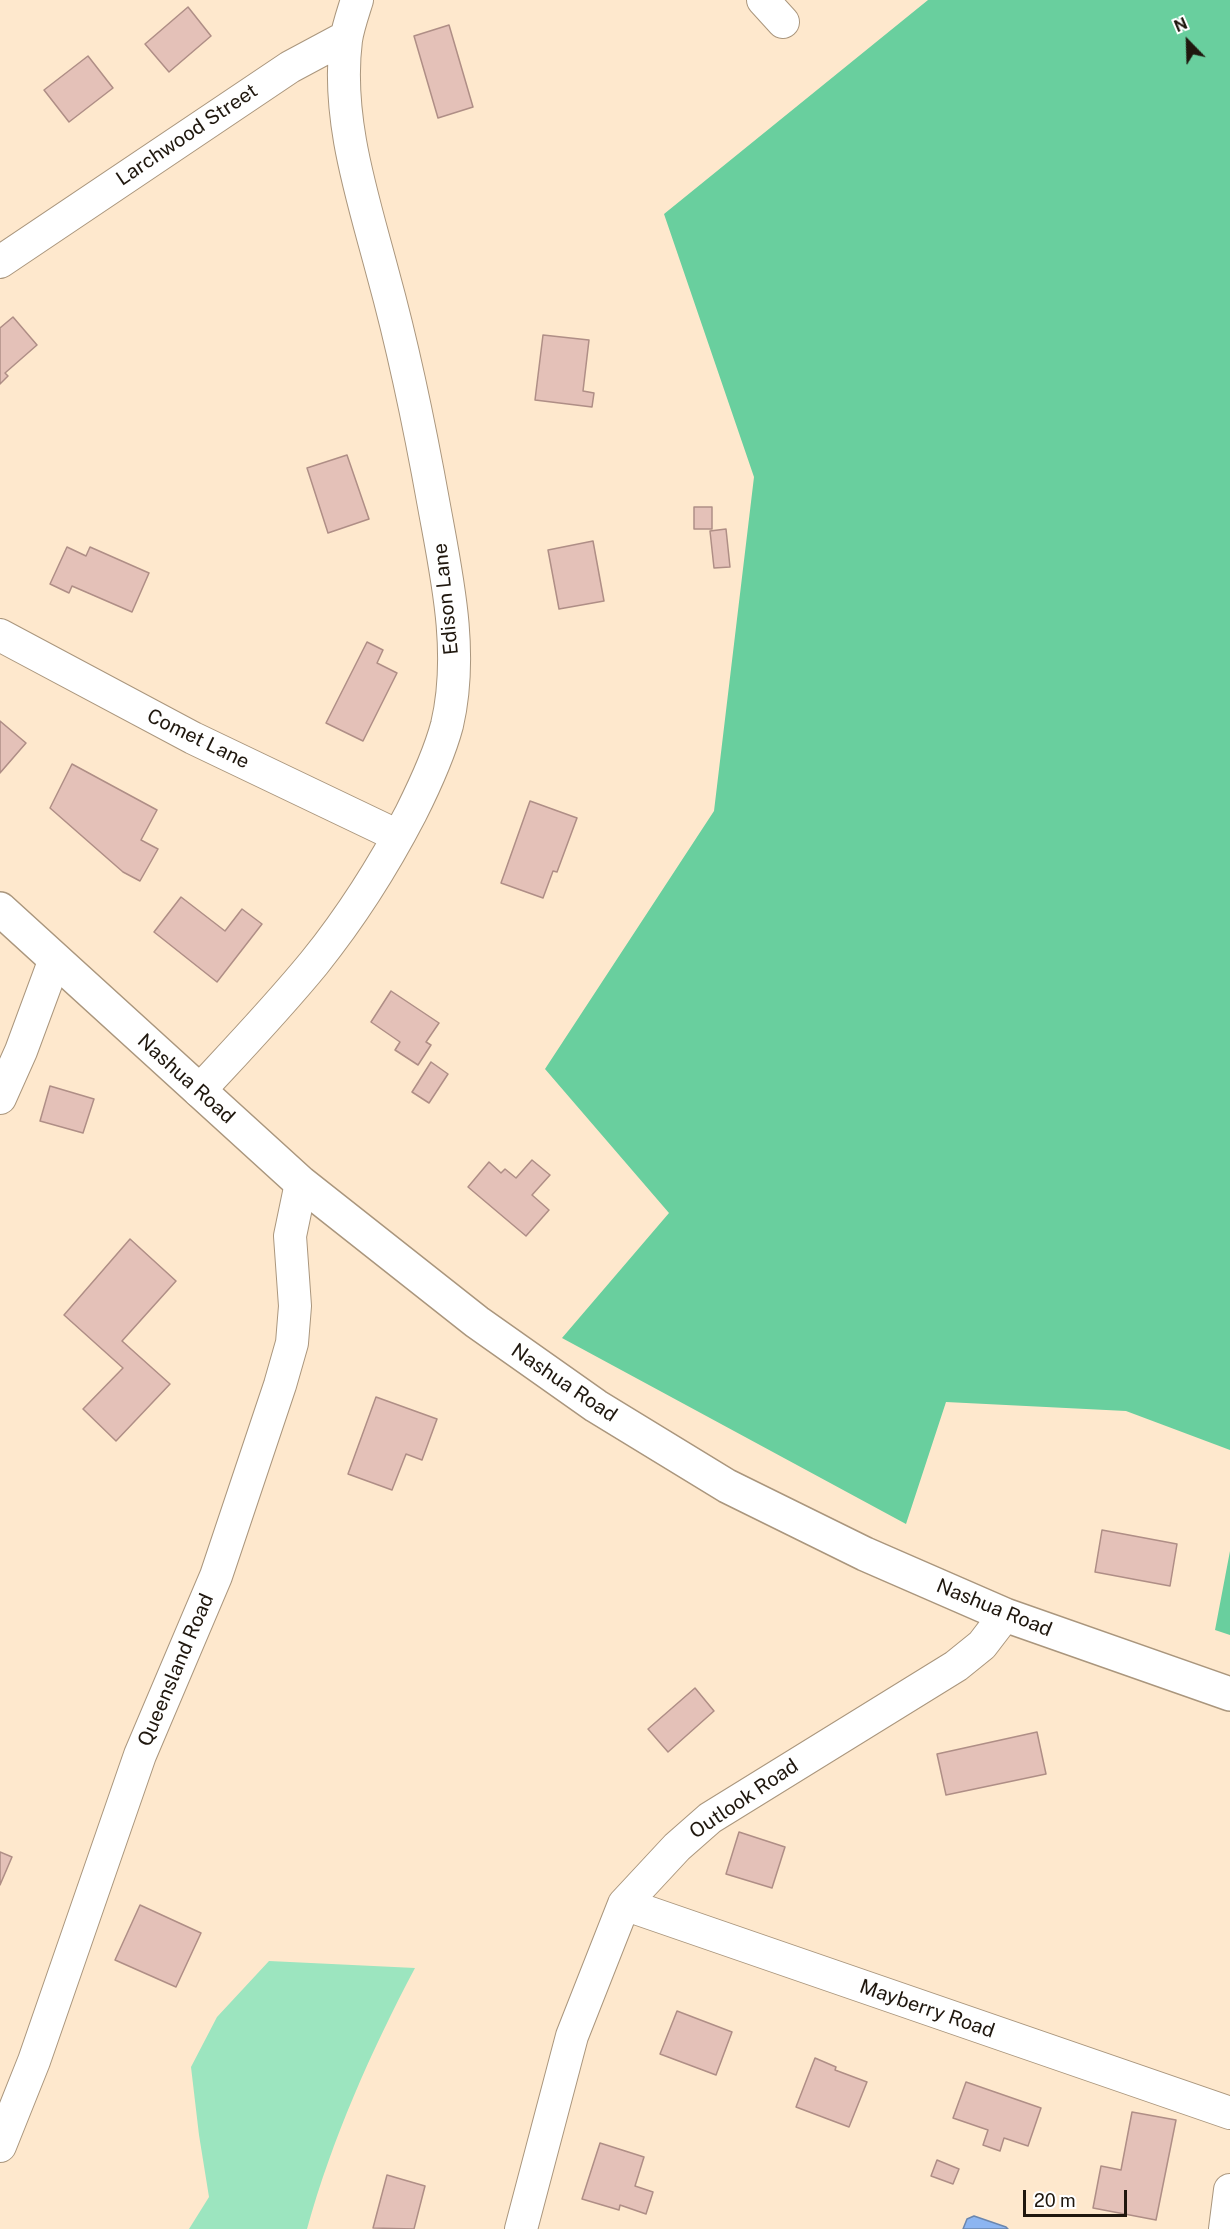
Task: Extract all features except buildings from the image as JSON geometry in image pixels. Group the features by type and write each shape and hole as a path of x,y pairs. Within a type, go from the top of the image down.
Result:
{"main road":[{"name":"Nashua Road","path":"0,909 301,1183 412,1273 504,1342 596,1406 727,1486 866,1554 1005,1615 1230,1694"}],"street":[{"path":"346,37 357,0"},
{"name":"Larchwood Street","path":"0,262 290,67 346,37"},
{"name":"Edison Lane","path":"199,1091 316,961 373,878 398,836 434,764 447,724 454,649 451,611 423,446 394,315 351,146 345,107 346,37"},
{"name":"Comet Lane","path":"0,635 193,738 398,836"},
{"path":"0,1098 21,1051 55,959"},
{"name":"Queensland Road","path":"0,2146 34,2061 141,1755 216,1576 280,1385 292,1343 295,1306 290,1236 301,1183"},
{"name":"Outlook Road","path":"521,2229 572,2036 624,1904 677,1847 710,1818 956,1666 982,1645 1005,1615"},
{"name":"Mayberry Road","path":"624,1904 1230,2113"},
{"path":"1225,2229 1230,2190"}],"green space":[{"path":"928,0 1230,0 1230,1450 1126,1411 946,1402 906,1524 562,1338 669,1213 545,1069 714,811 754,477 664,214"},
{"path":"1230,1551 1230,1635 1215,1630"},
{"path":"269,1961 415,1968 354,2096 328,2162 307,2229 189,2229 209,2197 191,2067 217,2017"}],"water":[{"path":"974,2216 1008,2229 963,2229 967,2219"}]}
